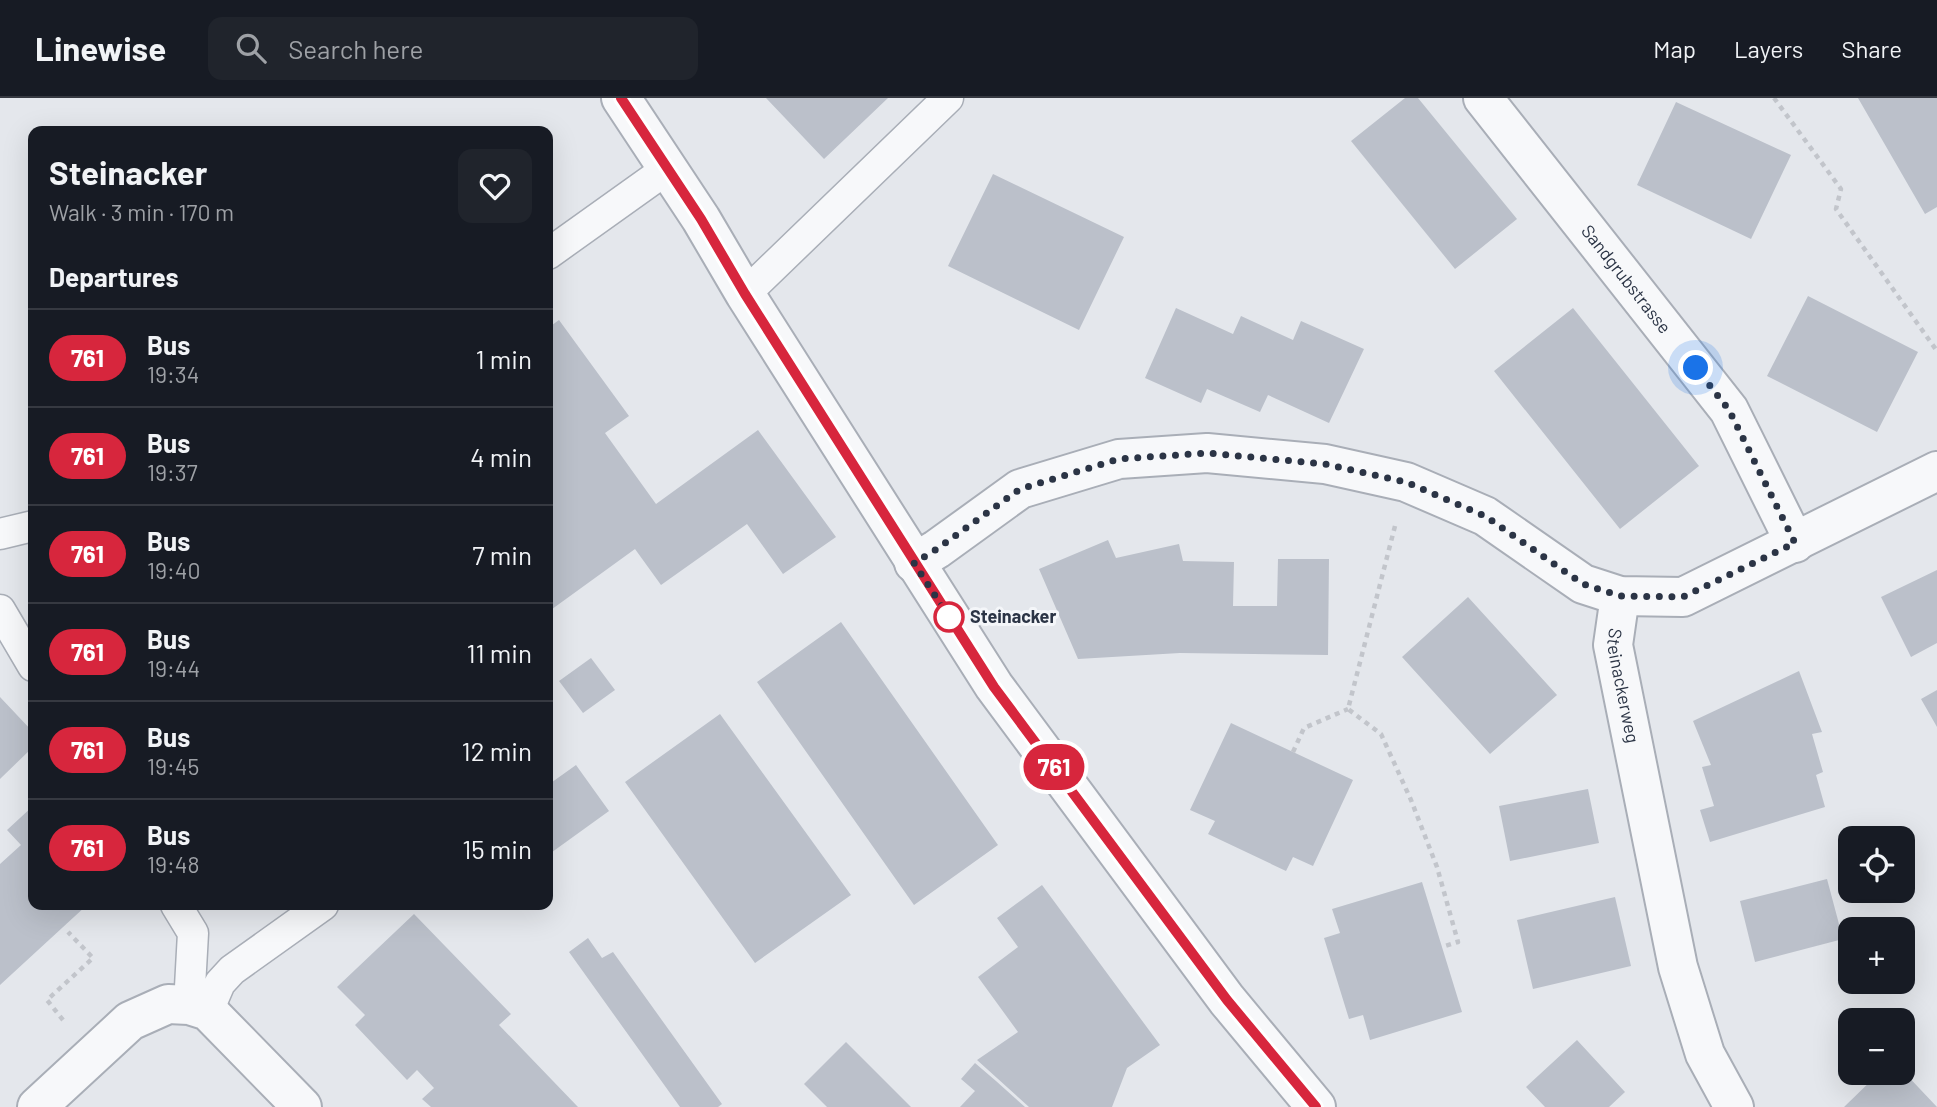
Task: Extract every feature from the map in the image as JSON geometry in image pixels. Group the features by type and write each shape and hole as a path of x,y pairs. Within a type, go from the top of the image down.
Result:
{"street":[{"path":"621,98 994,687 1227,1000 1315,1107"},
{"name":"Sandgrubstrasse","path":"1483,98 1729,410 1795,543"},
{"path":"914,563 1020,489 1119,459 1207,453 1325,464 1406,482 1485,516 1583,584 1620,596 1683,597 1937,471"},
{"name":"Steinackerweg","path":"1620,596 1613,645 1678,967 1705,1054 1734,1107"},
{"path":"37,1107 130,1021 168,1004 199,1008 302,1107"}],"lane":[{"path":"745,294 948,98"},
{"path":"553,250 667,169"},
{"path":"0,534 28,527"},
{"path":"0,610 28,658"},
{"path":"179,910 193,933 199,1008"},
{"path":"199,1008 232,970 316,910"}],"path":[{"path":"1774,98 1841,189 1836,209 1937,351"},
{"path":"1348,709 1396,522"},
{"path":"1293,752 1304,728 1348,709"},
{"path":"1348,709 1381,734 1411,800 1437,867 1458,942 1442,947"},
{"path":"65,1023 47,1000 93,958 68,932"}],"building":[{"path":"766,98 888,98 824,159"},
{"path":"1405,98 1418,98 1517,219 1455,269 1351,141"},
{"path":"1858,98 1937,98 1937,207 1925,214"},
{"path":"1676,102 1791,155 1751,239 1637,185"},
{"path":"993,174 1124,237 1079,330 948,266"},
{"path":"1808,296 1918,352 1877,432 1767,376"},
{"path":"1176,308 1233,334 1241,316 1293,340 1301,321 1364,349 1329,423 1268,395 1260,412 1207,389 1201,403 1145,378"},
{"path":"1573,308 1699,466 1620,529 1494,371"},
{"path":"559,320 629,416 605,433 656,504 758,430 836,537 783,574 747,524 661,585 635,549 553,608 553,324"},
{"path":"1108,540 1116,558 1179,544 1183,561 1234,562 1233,606 1277,606 1278,559 1329,559 1328,655 1180,653 1078,659 1039,569"},
{"path":"1937,570 1937,643 1911,657 1881,597"},
{"path":"1468,597 1557,695 1490,754 1402,657"},
{"path":"841,622 998,845 914,905 757,682"},
{"path":"591,658 615,690 583,713 559,681"},
{"path":"1799,671 1822,732 1812,734 1823,772 1816,775 1825,807 1710,842 1700,810 1714,806 1702,767 1711,765 1693,721"},
{"path":"1937,690 1937,727 1921,699"},
{"path":"0,697 28,727 28,752 0,779"},
{"path":"720,714 851,895 755,963 625,782"},
{"path":"1231,723 1353,780 1313,866 1293,857 1286,871 1208,834 1215,821 1190,810"},
{"path":"576,765 609,811 553,851 553,781"},
{"path":"1588,789 1599,843 1510,861 1499,806"},
{"path":"28,811 28,910 82,910 0,985 0,864 21,845 7,830"},
{"path":"1827,879 1838,920 1838,940 1755,962 1740,901"},
{"path":"1422,882 1462,1012 1370,1040 1363,1015 1349,1019 1324,938 1340,933 1332,909"},
{"path":"1042,885 1160,1045 1127,1068 1112,1107 1029,1107 977,1060 1018,1032 978,977 1018,947 997,918"},
{"path":"1615,897 1631,966 1533,989 1517,920"},
{"path":"414,914 511,1014 499,1025 578,1107 431,1107 422,1099 434,1088 417,1070 407,1080 355,1025 365,1015 337,987"},
{"path":"588,938 602,958 613,952 722,1104 718,1107 680,1107 569,952"},
{"path":"1577,1040 1625,1092 1609,1107 1545,1107 1526,1087"},
{"path":"846,1042 911,1107 827,1107 804,1084"},
{"path":"975,1063 1025,1107 960,1107 975,1091 961,1079"},
{"path":"1915,1084 1937,1107 1844,1107 1867,1085"}],"bus line":[{"name":"761","path":"621,98 701,219 745,294 994,687 1227,1000 1316,1107"}],"place":[{"name":"Steinacker","path":"949,617"}],"route":[{"path":"949,617 952,622 914,563 1020,489 1119,459 1207,453 1325,464 1406,482 1485,516 1583,584 1620,596 1683,597 1795,543 1729,410 1696,368"}]}
